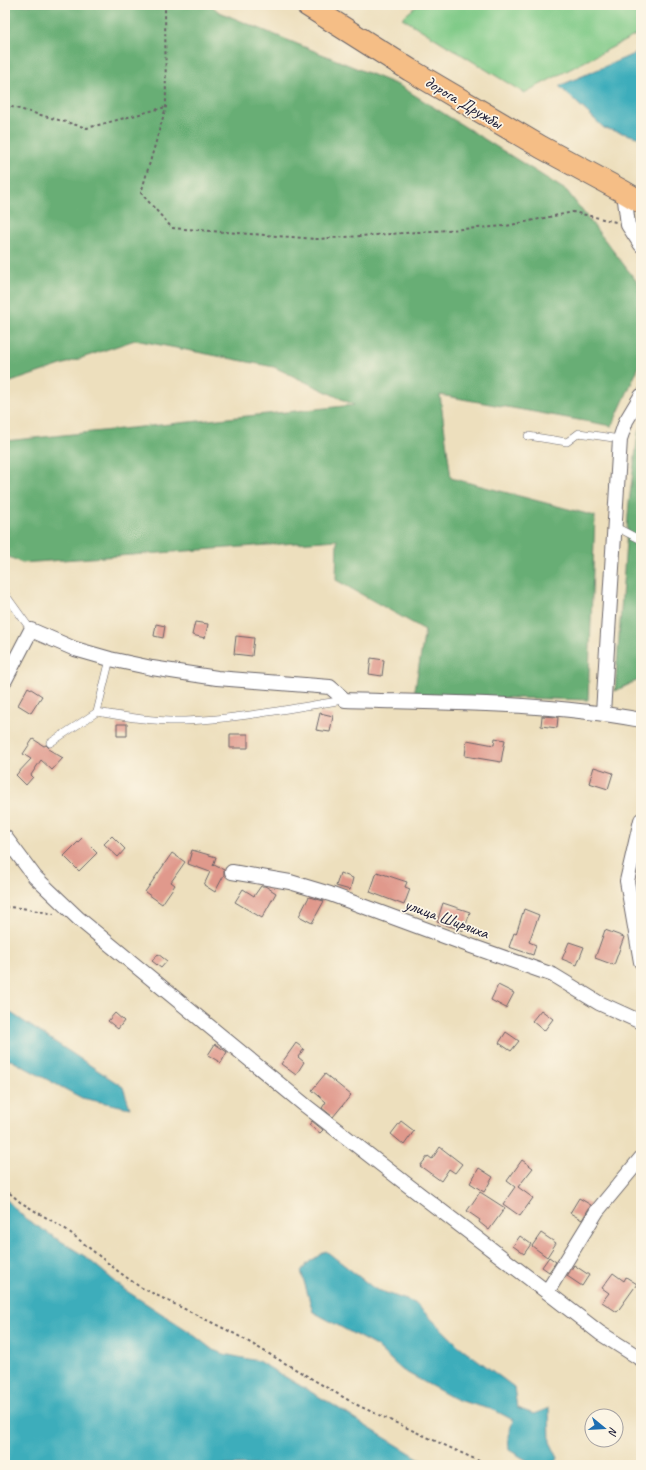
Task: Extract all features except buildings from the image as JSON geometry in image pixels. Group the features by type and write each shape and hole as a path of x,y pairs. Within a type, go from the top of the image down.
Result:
{"main road":[{"name":"дорога Дружбы","path":"307,5 410,70 540,147 633,197"}],"street":[{"path":"633,197 628,225 641,245"},
{"path":"603,713 620,439 626,421 641,396"},
{"path":"5,680 31,630 76,649 110,659 152,668 216,678 330,687 346,700 487,704 603,713 641,720"},
{"path":"641,820 627,881 641,962"},
{"path":"5,837 35,877 79,919 306,1106 405,1184 600,1333 641,1359"},
{"name":"улица Ширяиха","path":"232,872 290,882 330,894 553,975 599,1003 641,1022"},
{"path":"547,1292 597,1211 641,1158"}],"lane":[{"path":"528,436 567,442 578,433 620,439"},
{"path":"614,526 641,540"},
{"path":"5,594 31,630"},
{"path":"50,743 97,712 110,659"},
{"path":"97,712 136,719 184,722 228,718 346,700"}],"path":[{"path":"161,5 165,9 166,107 141,194 172,228 317,239 506,226 573,212 628,225"},
{"path":"5,105 87,128 166,107"},
{"path":"5,907 22,908 79,919"},
{"path":"5,1189 20,1202 67,1230 140,1287 234,1334 355,1404 488,1465"}],"green space":[{"path":"5,5 211,5 219,12 400,86 567,191 641,287 641,362 612,426 440,395 451,478 595,516 588,700 414,695 425,630 336,580 337,540 22,563 5,555 5,441 354,405 274,367 135,340 5,384"},
{"path":"418,5 641,5 641,34 638,34 524,93 402,18"},
{"path":"641,428 641,679 615,691 629,502 638,433"}],"water":[{"path":"641,51 641,138 604,128 559,86"},
{"path":"5,1009 123,1087 130,1108 82,1098 5,1057"},
{"path":"5,1198 26,1219 86,1257 125,1290 187,1330 213,1350 224,1354 258,1361 335,1406 430,1465 5,1465"},
{"path":"326,1251 375,1289 415,1303 459,1346 514,1387 517,1408 534,1414 549,1408 550,1442 558,1458 554,1465 535,1465 509,1450 508,1436 513,1420 494,1410 457,1400 402,1370 376,1346 313,1312 301,1271 309,1262"}]}
